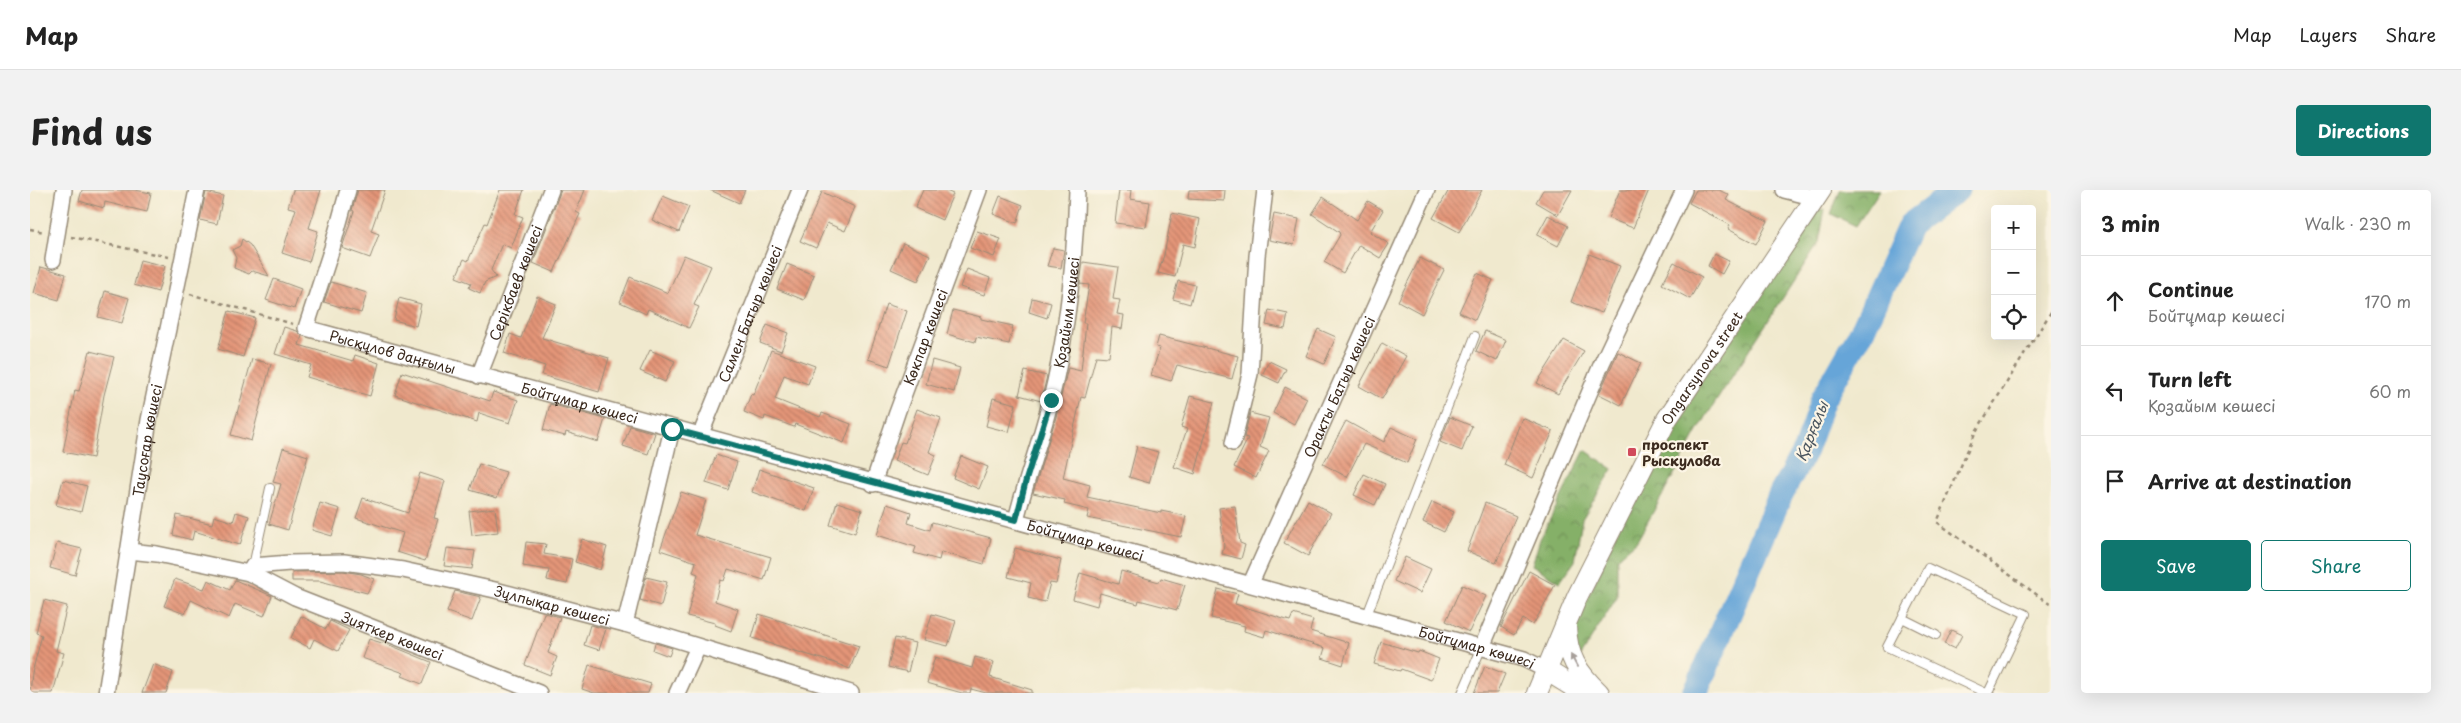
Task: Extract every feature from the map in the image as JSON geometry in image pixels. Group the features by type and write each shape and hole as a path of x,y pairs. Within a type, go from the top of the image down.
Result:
{"main road":[{"name":"Ongarsynova street","path":"1537,693 1566,622 1667,419 1819,194"},
{"path":"1566,622 1566,645 1573,662 1599,693"},
{"path":"1546,670 1583,693"}],"street":[{"path":"53,260 64,190"},
{"name":"Тауcоғар көшесі","path":"106,693 149,420 197,190"},
{"path":"306,328 332,248 348,190"},
{"name":"Серікбаев көшесі","path":"479,376 551,190"},
{"name":"Самен Батыр көшесі","path":"700,436 800,190"},
{"name":"Көкпар көшесі","path":"874,484 897,413 978,190"},
{"name":"Қозайым көшесі","path":"1016,520 1026,480 1051,400 1065,336 1075,250 1076,190"},
{"path":"1233,443 1250,374 1257,256 1265,190"},
{"name":"Оракты Батыр көшесі","path":"1251,583 1427,190"},
{"path":"1482,647 1602,363 1684,190"},
{"path":"1784,190 1819,194"},
{"name":"Рысқұлов даңғылы","path":"306,328 479,376"},
{"name":"Бойтұмар көшесі","path":"479,376 874,484 1251,583 1524,659 1546,670"},
{"path":"625,624 648,520 672,429"},
{"path":"129,551 251,570"},
{"name":"Зұлпықар көшесі","path":"251,570 290,563 344,562 402,570 495,590 625,624 851,693"},
{"name":"Зияткер көшесі","path":"251,570 304,601 539,693"},
{"path":"676,693 698,647"}],"lane":[{"path":"1367,615 1475,336"},
{"path":"251,570 270,488"},
{"path":"1928,568 2026,614 1987,693 1887,647 1928,568"},
{"path":"1902,618 1936,635"},
{"path":"1462,693 1482,647"}],"path":[{"path":"30,228 183,259"},
{"path":"176,290 306,328"},
{"path":"2051,312 1975,433 1937,522 2051,605"}],"green space":[{"path":"1840,190 1880,190 1856,226 1831,214"},
{"path":"1825,209 1819,242 1706,417 1637,541 1617,558 1617,597 1579,658 1567,645 1667,419 1807,211"},
{"path":"1585,450 1613,469 1582,519 1575,561 1560,582 1532,565 1540,539"}],"building":[{"path":"82,190 135,190 151,193 147,212 105,202 104,208 79,201"},
{"path":"293,190 321,190 309,228 318,231 309,262 282,253 296,209 288,207"},
{"path":"358,190 385,190 371,231 379,234 370,258 342,248 354,211 352,210"},
{"path":"500,190 524,190 515,214 523,217 511,248 502,244 491,270 496,277 485,282 480,293 469,288 471,283 456,277 464,259 468,261 485,223 487,224"},
{"path":"561,190 585,190 576,212 580,214 554,272 533,263"},
{"path":"710,190 745,190 739,203"},
{"path":"923,190 944,190 953,194 942,220 915,208"},
{"path":"1119,190 1131,190 1130,199 1150,202 1146,227 1115,223"},
{"path":"1189,190 1225,190 1224,201 1188,199"},
{"path":"1449,190 1482,190 1459,232 1433,218"},
{"path":"1543,190 1572,190 1558,215 1536,202"},
{"path":"1620,190 1649,190 1633,228 1608,218"},
{"path":"1696,190 1719,190 1729,195 1726,200 1768,221 1756,244 1728,229 1730,225 1689,203"},
{"path":"206,192 223,196 217,224 200,220"},
{"path":"822,192 855,207 845,231 827,223 816,248 800,241"},
{"path":"663,196 689,207 679,232 652,220"},
{"path":"1000,196 1023,205 1017,223 993,214"},
{"path":"1323,197 1357,220 1368,201 1383,210 1370,232 1389,244 1380,258 1359,245 1343,273 1324,262 1340,235 1339,232 1312,214"},
{"path":"1172,213 1200,219 1195,247 1183,244 1175,277 1158,273 1164,255"},
{"path":"1274,214 1299,219 1294,245 1269,240"},
{"path":"1548,215 1568,226 1558,246 1537,235"},
{"path":"977,231 1001,239 994,257 970,248"},
{"path":"242,239 250,245 269,276 252,271 249,274 234,268 236,258 232,250 240,246"},
{"path":"903,243 930,255 918,281 891,269"},
{"path":"1053,248 1064,250 1061,268 1047,266"},
{"path":"1589,254 1620,266 1602,313 1571,302"},
{"path":"1714,254 1729,261 1722,274 1708,266"},
{"path":"684,255 711,266 694,305 699,307 689,328 648,309 646,314 620,302 630,277 668,293"},
{"path":"1420,258 1444,270 1422,314 1398,301"},
{"path":"140,260 165,266 158,292 134,285"},
{"path":"1083,262 1118,267 1113,299 1120,300 1117,314 1124,315 1122,329 1112,327 1109,357 1096,356 1085,398 1081,397 1063,478 1090,485 1087,497 1161,513 1161,511 1186,516 1181,537 1087,518 1089,510 1064,504 1065,500 1033,493 1056,417 1068,368 1081,371 1086,323 1083,323 1089,285 1080,284"},
{"path":"1674,262 1702,277 1690,299 1662,284"},
{"path":"787,264 814,275 804,300 777,289"},
{"path":"41,267 66,274 59,300 34,293"},
{"path":"967,269 990,278 984,295 960,287"},
{"path":"1477,273 1493,280 1475,320 1459,312"},
{"path":"274,279 301,289 294,309 266,300"},
{"path":"1178,281 1195,285 1190,304 1173,299"},
{"path":"331,282 367,293 361,313 324,302"},
{"path":"105,291 129,298 122,323 98,317"},
{"path":"537,296 556,304 542,338 609,358 599,392 542,375 545,366 504,353 510,334 521,338"},
{"path":"399,298 421,304 416,326 394,320"},
{"path":"1032,298 1051,303 1047,318 1029,312"},
{"path":"886,304 907,311 889,366 868,359"},
{"path":"953,310 1013,326 1009,344 976,337 975,342 947,334"},
{"path":"1269,310 1288,314 1285,329 1266,325"},
{"path":"229,311 255,318 243,357 218,349"},
{"path":"767,325 788,333 781,351 760,343"},
{"path":"284,327 297,331 302,336 299,345 353,361 355,355 379,363 370,396 307,377 311,365 275,354"},
{"path":"1318,329 1336,337 1324,364 1306,356"},
{"path":"1485,331 1506,340 1497,361 1476,351"},
{"path":"1159,336 1238,356 1232,379 1177,365 1171,381 1151,375 1160,348 1156,347"},
{"path":"1564,340 1584,351 1558,394 1537,383"},
{"path":"1382,343 1406,356 1382,399 1359,386"},
{"path":"650,350 675,361 665,382 640,371"},
{"path":"771,350 815,366 808,384 784,375 775,399 820,417 822,413 851,424 844,443 795,424 794,427 765,416 764,420 744,412"},
{"path":"90,351 114,357 104,395 93,458 63,452 75,390 79,391"},
{"path":"1618,352 1641,363 1621,405 1599,394"},
{"path":"252,359 271,364 251,441 231,435"},
{"path":"932,360 960,368 954,392 926,384"},
{"path":"1269,361 1286,369 1279,383 1262,375"},
{"path":"1025,371 1047,376 1041,401 1019,395"},
{"path":"402,372 490,401 493,392 518,400 510,423 479,413 477,422 395,395"},
{"path":"1285,387 1307,398 1294,424 1273,413"},
{"path":"1190,396 1214,402 1195,474 1174,467 1187,429 1181,427"},
{"path":"993,398 1016,404 1009,432 986,426"},
{"path":"550,404 605,419 598,442 566,432 565,436 543,430"},
{"path":"917,409 941,418 929,452 936,455 928,475 894,461 901,442 905,443"},
{"path":"1250,413 1269,418 1260,447 1269,451 1256,478 1234,467 1248,438 1244,437"},
{"path":"1450,417 1472,426 1462,451 1440,442"},
{"path":"1522,418 1553,431 1533,478 1504,465"},
{"path":"1346,421 1384,442 1391,427 1417,439 1407,463 1364,444 1347,477 1323,464"},
{"path":"630,426 655,433 648,454 623,446"},
{"path":"1137,446 1158,452 1149,483 1129,477"},
{"path":"283,448 308,456 288,530 269,524 281,484 273,482"},
{"path":"716,455 737,462 728,490 706,483"},
{"path":"961,456 988,467 979,489 953,478"},
{"path":"479,464 506,472 497,498 470,490"},
{"path":"759,469 814,488 806,511 752,492"},
{"path":"420,473 445,481 434,518 438,519 425,561 397,552 403,533 356,518 363,498 408,513"},
{"path":"1364,474 1385,484 1375,505 1354,495"},
{"path":"63,480 87,486 81,512 56,505"},
{"path":"681,492 706,500 695,535 771,557 764,580 728,569 724,581 720,580 715,601 738,609 731,631 715,625 715,623 687,616 698,574 693,572 696,562 660,550"},
{"path":"1308,500 1331,513 1308,556 1284,543"},
{"path":"837,502 862,510 855,533 830,525"},
{"path":"1432,502 1454,512 1444,532 1423,522"},
{"path":"320,503 340,509 332,536 312,530"},
{"path":"1485,503 1516,516 1496,563 1467,551"},
{"path":"887,504 911,512 908,523 930,530 932,522 991,538 984,564 941,552 939,560 914,553 916,547 877,535"},
{"path":"1235,506 1240,543 1245,545 1241,559 1222,554 1224,546 1219,508"},
{"path":"495,508 498,532 472,535 469,511"},
{"path":"236,512 249,516 240,545 194,531 192,540 173,535 177,515 212,524 214,516 233,522"},
{"path":"582,539 607,547 600,570 575,562"},
{"path":"526,542 546,544 544,554 572,559 567,584 547,580 549,570 523,566"},
{"path":"57,543 82,549 75,575 50,568"},
{"path":"447,548 475,551 472,569 444,566"},
{"path":"1015,548 1061,560 1056,584 1050,583 1045,602 1028,598 1031,583 1008,577"},
{"path":"1405,557 1431,569 1420,593 1394,581"},
{"path":"343,571 361,574 374,579 367,593 320,581 292,581 292,572"},
{"path":"1121,571 1159,582 1161,578 1185,585 1177,610 1139,600 1138,604 1100,593 1097,606 1073,599 1080,573 1118,584"},
{"path":"1529,571 1555,585 1533,625 1523,619 1514,635 1501,627"},
{"path":"646,577 667,582 661,606 640,600"},
{"path":"175,579 204,589 208,580 230,590 235,580 272,596 264,616 235,604 229,618 191,600 185,614 164,606"},
{"path":"1462,585 1486,596 1469,632 1446,621"},
{"path":"1218,589 1238,594 1235,604 1290,621 1293,614 1313,620 1310,631 1349,643 1343,665 1322,658 1325,648 1266,630 1264,637 1244,631 1245,626 1211,618"},
{"path":"455,591 481,597 472,621 447,612"},
{"path":"44,600 67,606 56,651 64,653 53,693 30,693 32,673 42,635 36,633"},
{"path":"544,613 560,617 548,653 557,657 550,675 525,665"},
{"path":"759,614 859,646 850,669 752,638"},
{"path":"932,614 956,621 948,646 924,640"},
{"path":"301,616 326,629 330,621 349,630 338,651 314,639 310,648 291,638"},
{"path":"590,625 606,629 599,650 584,645"},
{"path":"1951,630 1962,635 1955,649 1944,644"},
{"path":"895,638 915,643 908,672 888,667"},
{"path":"369,639 431,662 422,684 402,676 404,673 362,658"},
{"path":"1381,642 1418,653 1419,651 1439,659 1431,680 1401,669 1400,671 1374,664"},
{"path":"655,643 672,648 669,656 653,650"},
{"path":"935,657 972,668 975,657 994,662 990,677 1032,690 1032,693 986,693 971,689 970,693 962,693 927,683"},
{"path":"153,664 173,672 166,693 142,693"},
{"path":"589,665 651,684 648,693 594,693 582,689"},
{"path":"1485,666 1505,674 1497,693 1474,693"}],"waterway":[{"name":"Қарғалы","path":"1695,693 1781,494 1805,450 1823,399 1864,327 1910,225 1957,190"}],"place":[{"name":"проспект Рыскулова","path":"1632,452"}],"route":[{"path":"672,429 874,484 1016,520 1026,480 1051,400"}]}
